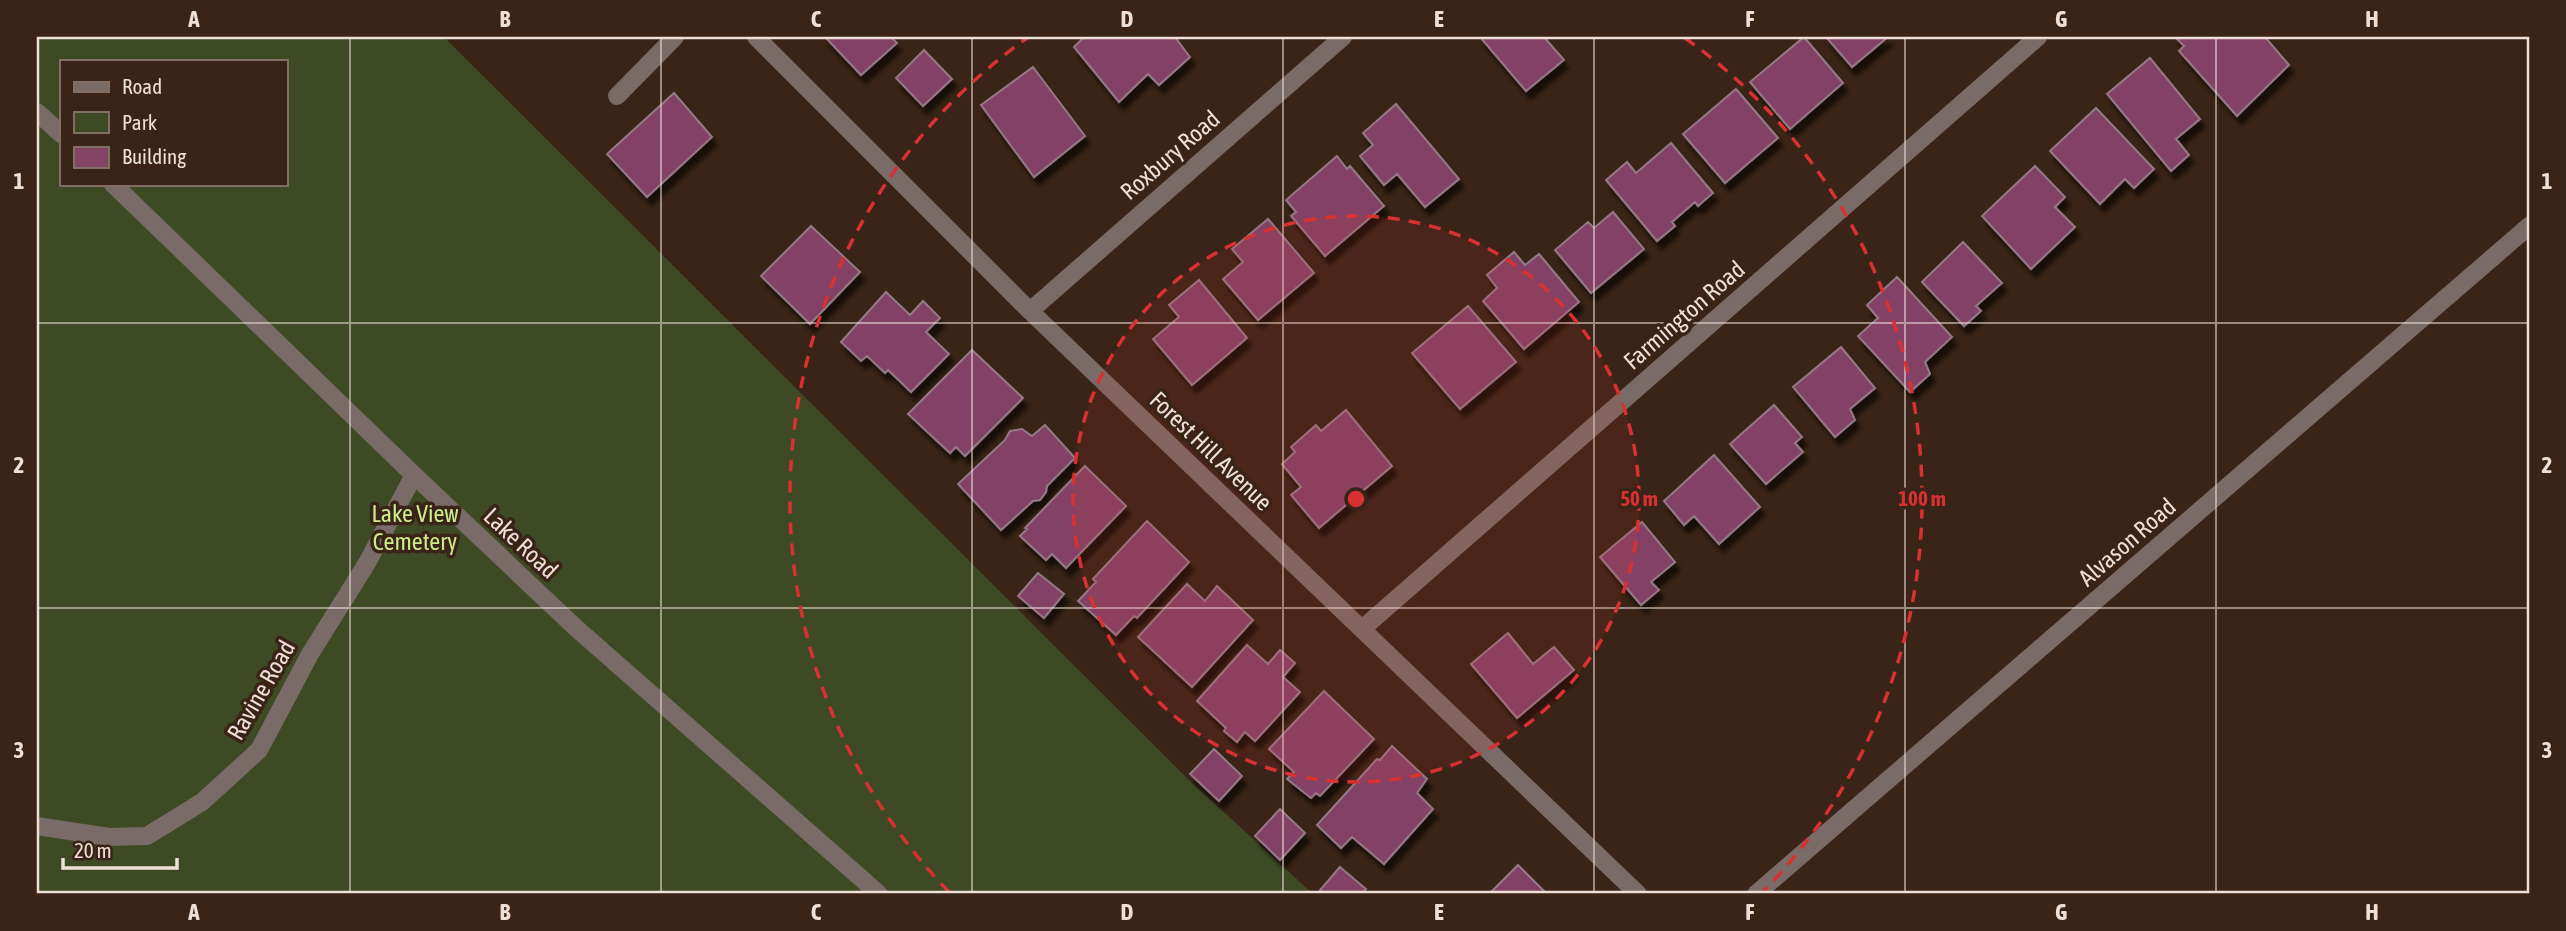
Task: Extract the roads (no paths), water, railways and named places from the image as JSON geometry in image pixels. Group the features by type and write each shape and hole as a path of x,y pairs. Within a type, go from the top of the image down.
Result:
{"street":[{"path":"617,96 675,37"},
{"name":"Forest Hill Avenue","path":"757,37 1030,311 1638,894"},
{"name":"Roxbury Road","path":"1030,311 1343,37"},
{"name":"Farmington Road","path":"1362,629 2038,37"},
{"path":"37,112 60,133"},
{"name":"Lake Road","path":"115,186 576,628 879,894"},
{"name":"Alvason Road","path":"1756,894 2529,226"},
{"name":"Ravine Road","path":"37,826 109,837 147,836 202,802 260,750 310,653 367,563 414,475"}],"park label":[{"name":"Lake View Cemetery","path":"415,527"}]}
